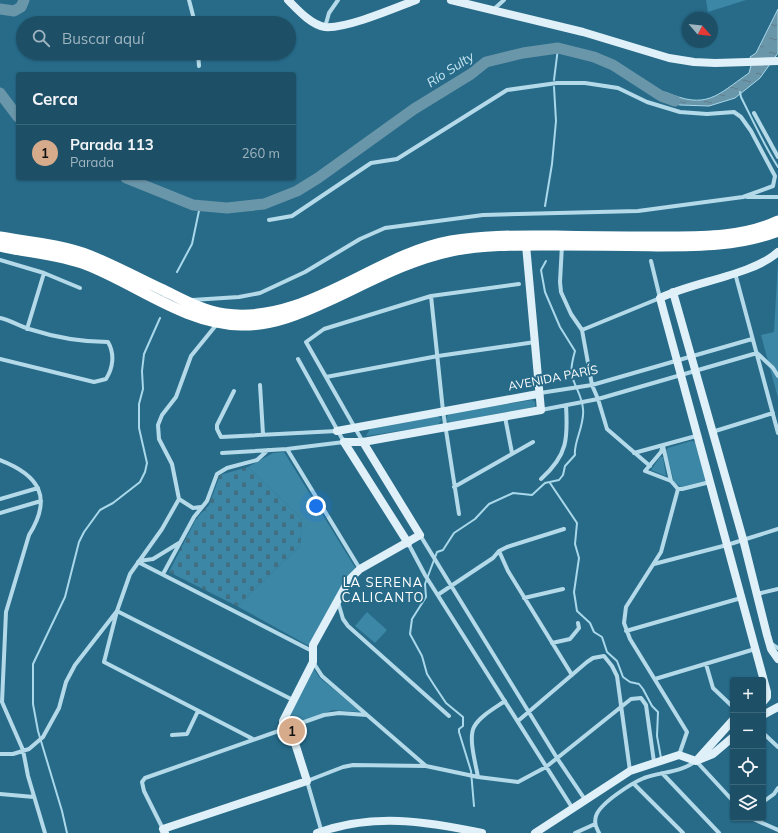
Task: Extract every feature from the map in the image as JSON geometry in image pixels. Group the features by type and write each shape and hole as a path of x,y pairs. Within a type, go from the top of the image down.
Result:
{"highway":[{"path":"0,237 76,251 89,255 184,301 207,310 225,314 264,314 308,300 384,265 430,247 477,237 696,237 728,235 754,230 778,221"},
{"path":"0,246 56,256 88,266 186,314 217,324 242,326 265,324 288,318 389,272 450,251 487,246 526,245 728,244 755,239 778,231"}],"street":[{"path":"189,0 193,16"},
{"path":"288,0 310,19 325,27 338,26 357,21 416,0"},
{"path":"325,27 329,13 338,0"},
{"path":"451,0 494,9 621,42 646,52 669,58 694,62 778,61"},
{"path":"494,9 504,0"},
{"path":"199,60 199,66"},
{"path":"269,220 292,216 371,163 397,159 507,90 557,83 585,83 618,88 646,102 680,112 707,114 734,112 742,117 751,131 775,176 773,186 743,197"},
{"path":"754,113 778,157"},
{"path":"184,301 239,297 260,293 304,272 360,239 385,228 483,215 638,211 743,197 778,197"},
{"path":"526,245 540,410"},
{"path":"562,245 560,282 561,292 571,314 582,330 592,385 607,429 634,454 650,466"},
{"path":"582,330 673,292 735,273 763,262 778,252"},
{"path":"0,260 44,273 80,288"},
{"path":"651,261 696,436 710,482 762,677"},
{"path":"27,329 44,273"},
{"path":"735,273 778,433"},
{"path":"518,284 431,296 324,330 306,342 363,442 436,563 557,758 586,800"},
{"path":"673,292 743,539 769,643 778,659"},
{"path":"431,296 443,411 459,514"},
{"path":"0,318 27,329 69,339 108,342 112,349 111,372 106,379 94,382 0,359"},
{"path":"202,507 193,508 180,499 172,464 159,439 158,426 162,415 176,397 191,356 217,324"},
{"name":"AVENIDA PARÍS","path":"337,431 592,385 752,339"},
{"path":"326,377 438,356 535,342"},
{"path":"222,453 287,449 344,442 363,442 446,426 578,404 695,372 757,353"},
{"path":"757,353 773,368 778,376"},
{"path":"298,359 337,431 408,543 425,575 439,594 573,810"},
{"path":"260,385 263,434"},
{"path":"234,391 217,425 217,430 221,437 337,431"},
{"path":"541,479 551,468 566,444 566,405"},
{"path":"712,432 773,413"},
{"path":"505,416 512,453"},
{"path":"634,454 696,436"},
{"path":"454,487 532,442"},
{"path":"663,446 661,452 645,471 671,481 678,489 682,490 710,482"},
{"path":"663,446 671,481"},
{"path":"287,449 360,569"},
{"path":"163,574 194,517 207,501 217,474 227,468 257,460 269,450"},
{"path":"0,460 28,473 38,488 41,501 40,512 36,525 29,536 6,612 2,702 23,750 34,798 45,833"},
{"path":"0,499 38,488"},
{"path":"678,489 664,545 654,564 626,607 624,615 626,631 630,640 655,678 687,732 679,755"},
{"path":"180,499 162,529 130,574 117,612 104,662 253,739"},
{"path":"0,512 41,501"},
{"path":"654,564 727,545 778,529"},
{"path":"439,594 493,558 499,551 507,547 564,530"},
{"path":"420,535 408,543 392,549 360,569 349,580 313,645 312,650 313,662 322,676 426,766"},
{"path":"138,562 153,559 181,542"},
{"path":"499,551 508,571 572,675"},
{"path":"138,562 312,650"},
{"path":"524,598 563,589"},
{"path":"756,594 778,589"},
{"path":"626,631 741,598"},
{"path":"338,602 343,619 348,626 449,716"},
{"path":"0,754 13,754 29,749 43,737 62,702 66,682 72,670 117,612"},
{"path":"117,612 293,700"},
{"path":"552,643 570,639 579,628 578,623"},
{"path":"769,643 778,648"},
{"path":"655,678 755,649"},
{"path":"518,721 593,658 604,656 617,676 630,771"},
{"path":"313,662 283,720 283,725 294,740 307,781 320,832 361,821 408,820 482,833"},
{"path":"706,664 713,688 730,704"},
{"path":"367,715 333,713 287,730 253,739 145,778 142,782 144,791 164,831 348,766 426,766 478,777 518,782 546,767 631,698 637,698 644,701 646,705 654,762"},
{"path":"478,777 473,749 472,731 474,726 484,716 505,700"},
{"path":"766,713 778,707"},
{"path":"172,735 187,734 198,711"},
{"path":"599,833 595,824 596,815 600,809 634,784 662,773 689,767 730,723"},
{"path":"766,736 778,747"},
{"path":"696,761 713,754 730,740"},
{"path":"536,833 630,771 679,755 696,761 730,798"},
{"path":"662,773 719,833"},
{"path":"634,784 684,833"},
{"path":"766,800 774,794 778,788"},
{"path":"0,794 34,798"},
{"path":"759,821 778,830"},
{"path":"575,833 595,824"}],"green space":[{"path":"706,0 746,0 708,12"},
{"path":"778,261 778,398 761,335 774,332"},
{"path":"532,400 535,402 535,407 451,422 447,421 447,416 450,413"},
{"path":"437,416 442,419 438,425 366,436 370,429"},
{"path":"691,441 696,442 706,481 681,487 674,482 666,451 668,448"},
{"path":"284,452 356,569 309,646 237,606 300,546 302,519 248,467 273,453"},
{"path":"660,457 663,457 666,476 651,470"},
{"path":"248,467 302,519 300,546 237,606 169,572 196,519 209,505 220,475"},
{"path":"367,612 387,630 375,643 355,626"},
{"path":"313,668 320,678 361,712 333,710 291,725 288,723 290,714"}],"water":[{"path":"778,9 778,53 760,78 735,98 709,106 680,105 661,100 665,92 691,100 710,98 719,94 749,73 752,62 750,57 756,53"}],"waterway":[{"path":"0,9 14,11 21,7 24,0"},
{"path":"554,80 558,48"},
{"name":"Río Sulty","path":"131,180 193,205 227,208 264,204 297,191 318,178 414,109 471,74 486,62 523,53 558,48 594,57 613,65 661,96 675,101"},
{"path":"545,206 552,164 556,121 554,87"},
{"path":"740,92 759,133 778,167"},
{"name":"Río Sulty","path":"0,93 16,114"},
{"path":"177,272 192,244 200,206"},
{"path":"474,806 471,771 459,732 459,729 463,726 463,717 446,703 434,685 427,674 422,656 410,634 412,619 426,597 425,584 437,552 443,550 454,533 475,519 489,504 513,493 532,495 545,483 559,480 563,475 565,466 575,455 583,415 581,400 571,373 575,351 560,327 545,292 541,270 546,261"},
{"path":"67,833 62,811 38,731 33,704 33,664 65,597 79,542 84,532 100,510 113,503 140,482 145,472 147,463 139,428 139,404 143,389 142,371 144,354 160,318"},
{"path":"550,483 577,523 575,544 579,558 574,592 577,611 590,623 594,632 602,637 607,652 617,661 623,677 630,682 639,684 652,706 658,712 657,736 661,758"}],"place":[{"name":"Parada 113","path":"292,731"}],"district":[{"name":"LA SERENA CALICANTO","path":"383,590"}]}
